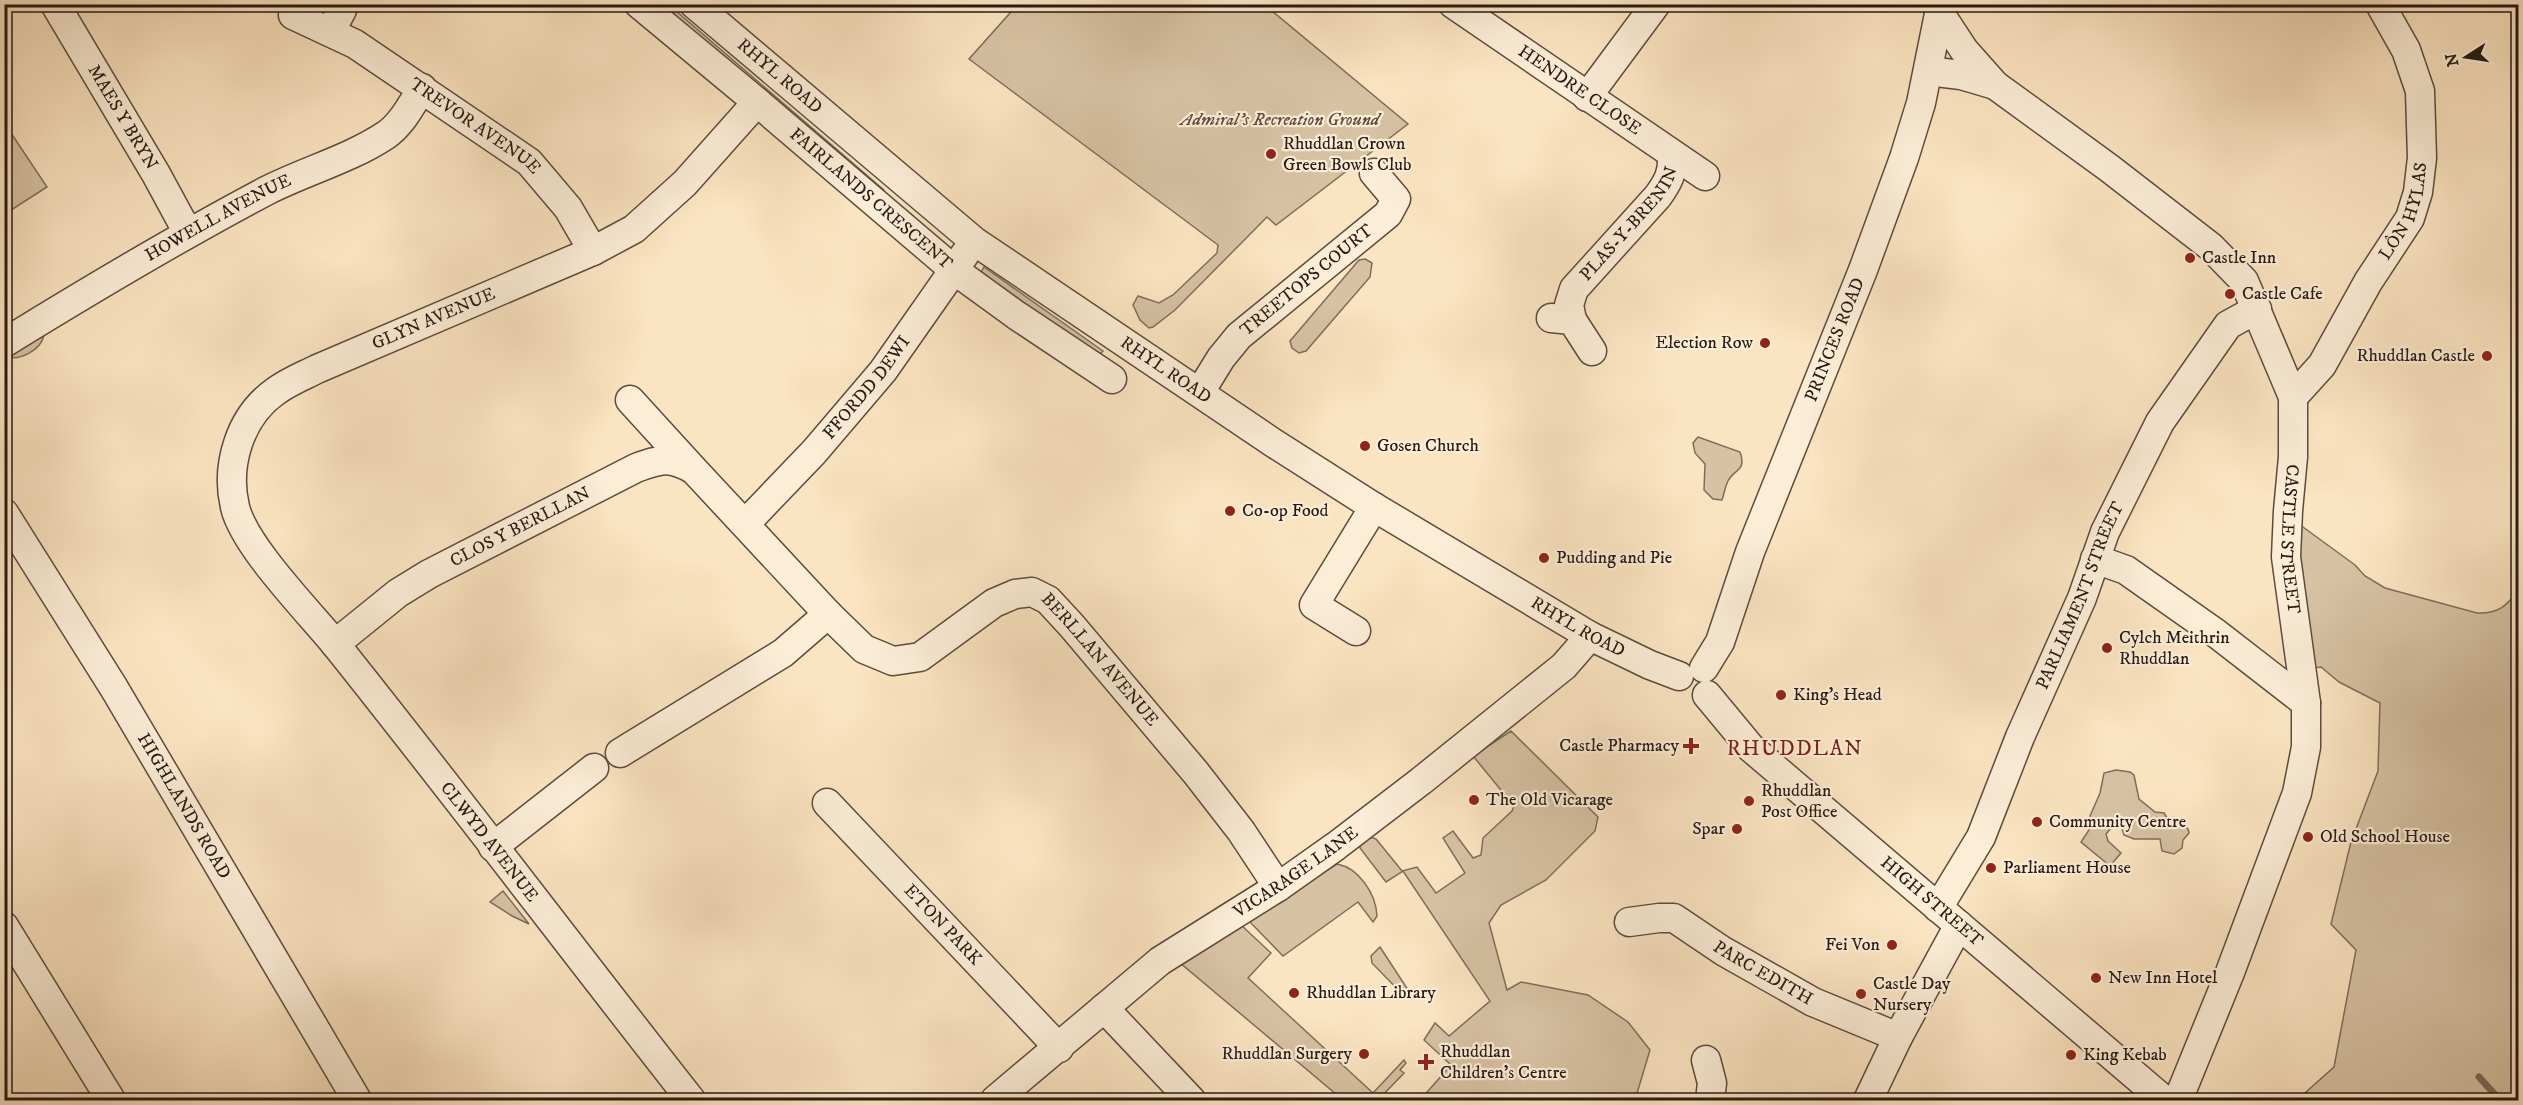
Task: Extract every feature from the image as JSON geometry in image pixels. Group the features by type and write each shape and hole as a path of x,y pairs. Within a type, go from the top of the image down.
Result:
{"street":[{"name":"MAES Y BRYN","path":"55,4 188,232"},
{"name":"FAIRLANDS CRESCENT","path":"639,4 954,270 1016,315 1112,379"},
{"name":"RHYL ROAD","path":"694,4 789,87 974,241 1272,442 1374,507 1590,636 1650,665 1692,672"},
{"name":"HENDRE CLOSE","path":"1453,4 1672,156 1705,176"},
{"path":"1587,97 1656,4"},
{"name":"LÔN HYLAS","path":"2293,397 2328,355 2368,282 2410,218 2418,192 2422,158 2420,91 2406,50 2380,4"},
{"name":"CASTLE STREET","path":"1940,8 1964,50 1995,85 2109,168 2211,247 2244,281 2293,397 2293,457 2286,557 2306,703 2307,747 2297,793 2229,975 2178,1098"},
{"name":"PRINCES ROAD","path":"1692,672 1720,642 1749,552 1863,270 1904,158 1928,70 1940,8"},
{"name":"TREVOR AVENUE","path":"293,15 336,21 355,44 529,162 568,208 593,251"},
{"name":"CASTLE STREET","path":"1928,70 1961,75 1995,85"},
{"name":"HOWELL AVENUE","path":"4,343 188,232 285,181 369,145 388,134 404,117 423,88"},
{"name":"GLYN AVENUE","path":"285,585 243,527 235,507 232,478 234,449 248,421 260,405 276,391 317,369 593,251 634,229 685,183 757,102"},
{"name":"PLAS-Y-BRENIN","path":"1592,351 1562,319 1574,289 1670,180 1673,168 1672,156"},
{"name":"TREETOPS COURT","path":"1200,392 1221,358 1239,336 1388,214 1396,199 1374,173"},
{"name":"FFORDD DEWI","path":"745,524 814,452 883,371 974,241"},
{"name":"PARLIAMENT STREET","path":"1868,1101 1898,1037 2020,737 2082,598 2104,532 2160,422 2228,325 2257,309"},
{"path":"630,400 693,470"},
{"name":"CLOS Y BERLLAN","path":"335,644 398,593 429,574 636,468 659,460 677,460 693,470 713,492"},
{"name":"BERLLAN AVENUE","path":"713,492 864,649 893,661 920,657 994,603 1015,594 1032,592 1048,600 1196,773 1241,831 1278,887"},
{"path":"1356,631 1314,605 1374,507"},
{"name":"HIGHLANDS ROAD","path":"4,513 120,698 357,1101"},
{"path":"2095,559 2126,570 2217,634 2306,703"},
{"name":"CLWYD AVENUE","path":"285,585 335,644 691,1101"},
{"path":"494,847 594,768 602,774 612,774 621,763 620,753 783,653 828,614"},
{"name":"VICARAGE LANE","path":"995,1101 1160,961 1278,887 1336,846 1450,758 1564,666 1590,636"},
{"name":"HIGH STREET","path":"1692,672 1678,688 1685,698 1696,701 1707,696 1751,748 1948,917 2178,1098"},
{"name":"ETON PARK","path":"827,803 1059,1048"},
{"name":"PARC EDITH","path":"1629,922 1674,918 1723,951 1813,1002 1898,1037"},
{"path":"5,928 111,1101"},
{"path":"1104,1008 1191,1101"},
{"path":"1706,1060 1712,1083 1710,1101"}],"green space":[{"name":"Admiral's Recreation Ground","path":"1018,4 1265,5 1408,124 1276,225 1267,217 1175,310 1149,328 1140,320 1133,305 1138,296 1159,303 1173,295 1217,253 1218,245 969,59"},
{"path":"660,5 669,5 884,190 882,192"},
{"path":"5,124 47,187 4,214"},
{"path":"1365,259 1372,263 1370,277 1306,351 1299,353 1292,348 1290,341 1359,260"},
{"path":"984,267 1103,351 1099,355 980,274"},
{"path":"44,335 39,345 29,353 17,357 5,356"},
{"path":"1698,437 1740,452 1741,466 1728,481 1722,500 1713,499 1704,490 1705,464 1695,453 1693,443"},
{"path":"2292,519 2355,565 2365,576 2385,588 2477,613 2491,612 2501,608 2518,590 2518,1100 2297,1100 2334,1067 2356,950 2331,924 2351,842 2378,771 2380,703 2339,682 2321,667 2307,669"},
{"path":"1511,731 1598,817 1595,831 1546,880 1501,905 1489,923 1507,990 1521,982 1588,995 1628,1022 1650,1050 1635,1100 1420,1100 1451,1065 1424,1040 1435,1023 1449,1036 1490,1001 1403,871 1386,882 1360,848 1360,842 1370,837 1376,839 1402,871 1417,867 1436,893 1465,873 1443,838 1453,831 1473,858 1481,855 1483,838 1512,811 1514,806 1473,756"},
{"path":"2116,770 2130,772 2134,775 2139,799 2155,812 2164,813 2169,821 2179,822 2188,829 2189,833 2183,840 2182,848 2174,854 2162,851 2160,839 2134,839 2124,835 2119,819 2106,834 2108,841 2121,853 2110,866 2081,842 2091,827 2090,816 2100,793 2104,773"},
{"path":"1337,864 1345,866 1365,883 1373,899 1377,916 1373,922 1358,902 1283,956 1248,920"},
{"path":"503,891 529,924 490,902"},
{"path":"1240,924 1271,953 1248,978 1373,1093 1404,1060 1406,1063 1400,1070 1404,1073 1378,1100 1343,1100 1179,962"},
{"path":"1380,947 1412,996 1407,999 1372,963 1371,956"}],"waterway":[{"path":"2479,1077 2500,1100"}],"place":[{"name":"Rhuddlan Crown Green Bowls Club","path":"1271,154"},
{"name":"Castle Inn","path":"2190,258"},
{"name":"Castle Cafe","path":"2230,294"},
{"name":"Election Row","path":"1765,343"},
{"name":"Rhuddlan Castle","path":"2487,356"},
{"name":"Gosen Church","path":"1365,446"},
{"name":"Co-op Food","path":"1230,511"},
{"name":"Pudding and Pie","path":"1544,558"},
{"name":"Cylch Meithrin Rhuddlan","path":"2107,648"},
{"name":"King's Head","path":"1781,695"},
{"name":"Castle Pharmacy","path":"1691,746"},
{"name":"The Old Vicarage","path":"1474,800"},
{"name":"Rhuddlan Post Office","path":"1749,801"},
{"name":"Community Centre","path":"2037,822"},
{"name":"Spar","path":"1737,829"},
{"name":"Old School House","path":"2308,837"},
{"name":"Parliament House","path":"1991,868"},
{"name":"Fei Von","path":"1892,945"},
{"name":"New Inn Hotel","path":"2096,978"},
{"name":"Rhuddlan Library","path":"1294,993"},
{"name":"Castle Day Nursery","path":"1861,994"},
{"name":"Rhuddlan Surgery","path":"1364,1054"},
{"name":"King Kebab","path":"2071,1055"},
{"name":"Rhuddlan Children's Centre","path":"1426,1062"}],"district":[{"name":"RHUDDLAN","path":"1795,749"}]}
